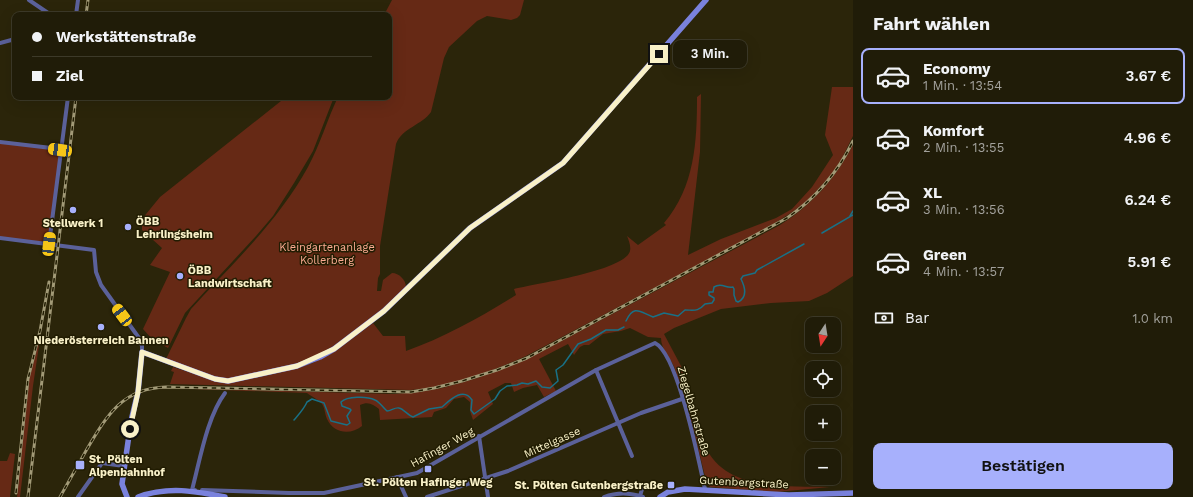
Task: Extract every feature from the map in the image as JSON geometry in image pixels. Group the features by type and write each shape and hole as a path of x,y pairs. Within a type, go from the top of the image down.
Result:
{"street":[{"path":"29,0 47,12"},
{"path":"76,12 78,0"},
{"path":"142,352 223,381 288,369 316,359 344,343 378,317 470,228 548,174 566,159 706,0"},
{"path":"0,43 12,40"},
{"path":"49,244 68,100"},
{"path":"0,142 60,150"},
{"path":"0,238 94,250 96,272 100,285 139,338 142,346 142,352 138,392 131,421 122,484 127,497"},
{"name":"Hafinger Weg","path":"192,490 324,493 417,473 596,370 655,343"},
{"name":"Ziegelbahnstraße","path":"655,343 662,348 672,367 695,442 706,489"},
{"path":"596,370 632,456"},
{"path":"192,490 212,416 217,403 225,393"},
{"name":"Mittelgasse","path":"427,497 508,471 618,422 682,399"},
{"path":"479,436 488,497"},
{"path":"78,497 102,463 124,466"},
{"path":"397,477 406,497"},
{"path":"604,497 620,493 641,496 643,486"},
{"name":"Gutenbergstraße","path":"660,497 673,490 706,489 789,495 853,493"},
{"path":"138,497 162,491 192,490 225,497"},
{"path":"256,497 257,492"}],"green space":[{"name":"Kleingartenanlage Kollerberg","path":"392,0 524,0 520,15 517,18 511,20 487,16 477,21 449,47 444,58 431,112 423,120 407,130 396,144 380,246 380,274 378,278 377,291 381,291 383,280 392,273 402,277 406,287 377,315 333,347 311,359 296,364 228,379 216,377 166,359 191,309 254,242 296,187 312,159 337,100 392,100 392,12 386,12"},
{"path":"832,87 853,87 853,136 841,160 831,175 808,200 767,228 526,356 470,378 440,386 410,390 170,384 174,372 171,371 173,367 222,383 235,382 278,373 313,363 345,344 373,323 383,336 405,336 406,351 449,333 490,311 516,295 514,289 577,276 612,265 624,258 630,251 630,244 627,236 638,245 666,225 664,223 674,209 688,179 695,147 697,97 701,94 700,152 688,255 721,239 776,218 792,209 812,187 833,155 825,135"},
{"path":"282,100 333,100 313,151 273,216 185,313 168,348 152,339 143,329 170,272 150,265 162,248 142,230 142,219 160,197"},
{"path":"0,142 60,149 49,244 0,238"},
{"path":"853,145 853,276 827,293 809,301 771,303 721,309 674,328 664,334 681,366 705,446 715,461 727,472 742,479 759,483 777,486 830,487 777,492 710,487 707,484 680,383 673,365 664,350 661,338 648,337 630,328 603,334 589,345 580,347 574,355 568,344 539,359 556,391 544,397 537,385 523,388 514,392 511,383 505,383 488,392 493,404 473,420 470,411 470,402 464,397 454,399 446,408 434,412 432,417 380,420 379,409 372,404 366,403 360,405 362,426 353,431 343,432 334,428 330,424 322,404 307,393 166,388 394,394 442,388 508,367 537,354 780,225 813,200 839,169"},
{"path":"41,332 20,497 17,497 29,380"},
{"path":"10,453 15,454 10,497 0,497 0,461 7,461"}],"waterway":[{"path":"850,216 853,211"},
{"path":"822,233 853,215"},
{"path":"626,321 632,312 635,311 653,317 664,313 678,316 685,310 698,309 705,304 712,303 714,298 709,295 709,292 713,292 714,287 719,285 733,287 734,295 736,301 738,302 741,300 745,292 741,279 743,276 755,273 757,270 804,244"},
{"path":"294,420 307,402 312,399 324,403 331,421 347,425 350,423 347,416 351,410 342,406 341,402 357,397 375,400 387,411 399,408 413,417 429,409 442,407 452,398 460,394 464,394 472,400 471,410 474,414 495,399 500,391 507,386 522,383 528,384 536,381 542,387 550,388 558,381 556,370 563,365 578,344 591,339 606,330 618,330 624,327"}],"railway":[{"path":"86,12 88,0"},
{"path":"28,497 76,100"},
{"path":"60,497 94,437 109,415 127,398 138,392 166,387 411,392 462,381 497,370 527,358 787,218 807,202 825,184 833,174 853,141"},
{"path":"16,493 28,379 40,331 49,282"}],"place":[{"name":"Stellwerk 1","path":"73,210"},
{"name":"ÖBB Lehrlingsheim","path":"128,227"},
{"name":"ÖBB Landwirtschaft","path":"180,276"},
{"name":"Niederösterreich Bahnen","path":"101,327"},
{"name":"St. Pölten Alpenbahnhof","path":"80,465"},
{"name":"St. Pölten Hafinger Weg","path":"428,469"},
{"name":"St. Pölten Gutenbergstraße","path":"671,485"}],"route":[{"path":"130,429 140,382 142,352 215,379 228,381 305,364 334,349 352,337 384,311 470,228 563,163 659,54"}]}
